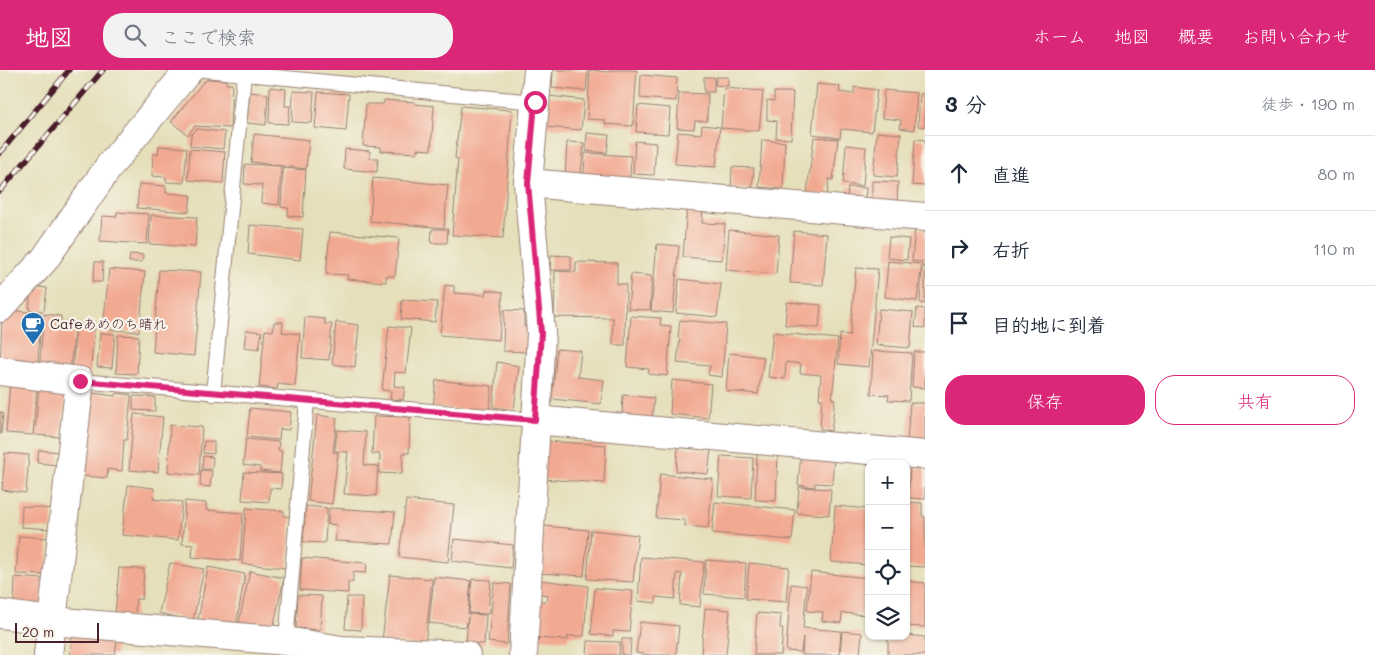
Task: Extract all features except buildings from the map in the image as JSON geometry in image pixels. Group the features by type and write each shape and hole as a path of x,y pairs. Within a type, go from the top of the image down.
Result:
{"street":[{"path":"0,308 44,260 110,165 189,70"},
{"path":"524,655 541,333 528,183 538,70"},
{"path":"528,183 925,217"},
{"path":"0,371 80,381 48,655"},
{"path":"535,420 925,455"},
{"path":"0,614 52,621 286,640 341,652 466,655"}],"lane":[{"path":"204,70 535,102"},
{"path":"213,394 244,74"},
{"path":"80,381 213,394 535,420"},
{"path":"286,640 307,402"}],"railway":[{"path":"0,153 69,70"},
{"path":"0,191 103,70"}],"place":[{"name":"Cafeあめのち晴れ","path":"33,345"}],"route":[{"path":"80,381 213,394 535,420 541,333 528,183 535,102"}]}
